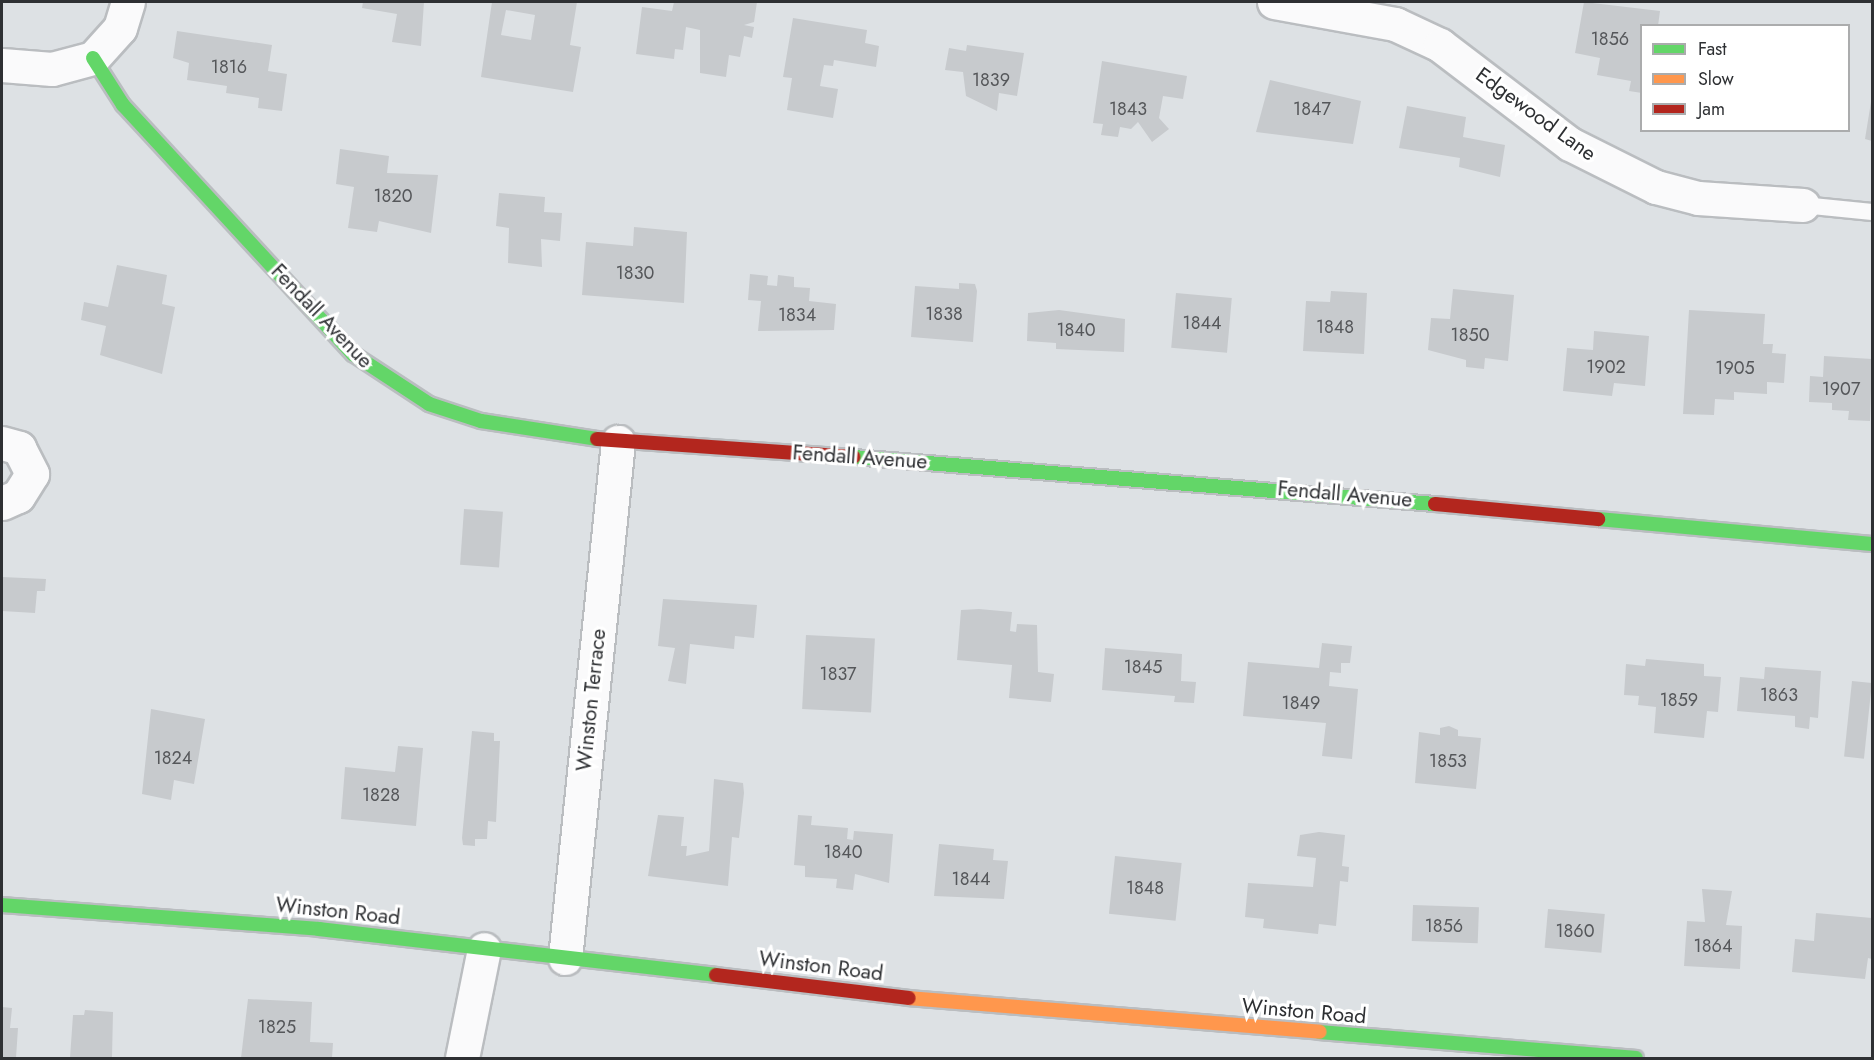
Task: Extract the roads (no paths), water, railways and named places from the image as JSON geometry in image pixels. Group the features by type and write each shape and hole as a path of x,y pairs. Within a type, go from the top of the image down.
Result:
{"street":[{"path":"2,65 52,69 93,57 120,28 128,2"},
{"name":"Edgewood Lane","path":"1274,2 1395,24 1440,45 1570,144 1656,187 1698,198 1803,206"},
{"name":"Fendall Avenue","path":"93,57 123,105 353,354 389,382 429,404 481,420 618,442 1064,470 1872,544"},
{"name":"Winston Terrace","path":"565,958 618,442"},
{"path":"2,443 19,448 32,474 18,496 2,503"},
{"name":"Winston Road","path":"2,905 319,929 919,999 1636,1059"},
{"path":"462,1059 484,949"}],"lane":[{"path":"1803,206 1872,212"}]}
